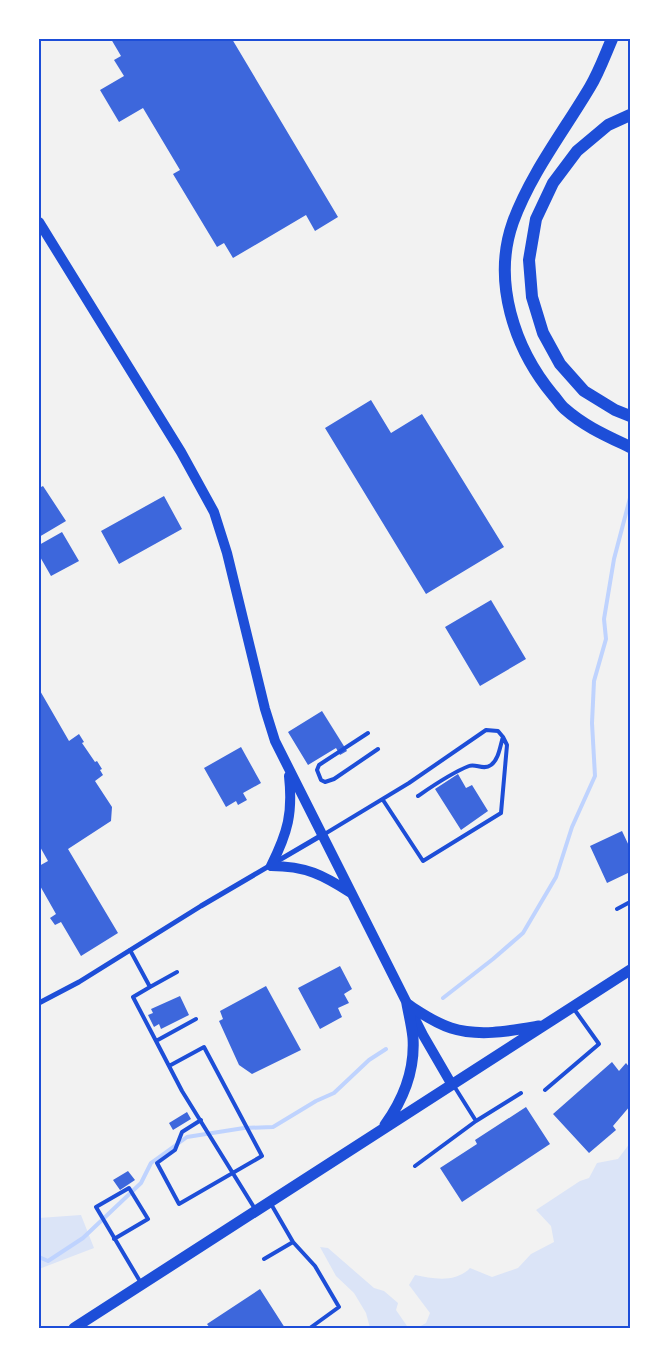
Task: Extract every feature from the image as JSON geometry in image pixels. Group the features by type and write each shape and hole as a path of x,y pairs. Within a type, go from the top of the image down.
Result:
{"highway":[{"path":"612,39 591,85 527,190 513,223 507,250 505,278 510,314 522,347 539,379 564,409 595,430 630,447"},
{"path":"630,115 608,125 577,151 552,183 536,219 529,260 532,298 543,333 560,364 584,391 614,410 630,416"}],"main road":[{"path":"39,222 181,452 214,512 227,553 270,726 288,770 323,835 423,1035 452,1084"},
{"path":"288,770 291,800 289,822 271,866 291,866 311,871 330,880 353,895"},
{"path":"74,1328 630,970"},
{"path":"407,1004 432,1020 450,1028 468,1032 512,1031 546,1024"},
{"path":"381,1130 397,1108 409,1077 413,1039 407,1004"}],"street":[{"path":"39,1004 79,982 201,906 323,835"}],"lane":[{"path":"323,835 383,800 486,730 498,731 503,737 507,746 500,813 422,861 383,800"},
{"path":"368,732 318,767 317,772 321,780 326,782 334,779 378,749"},
{"path":"418,796 469,766 474,765 485,768 491,765 498,753 503,737"},
{"path":"617,909 630,902"},
{"path":"130,950 150,987"},
{"path":"177,972 133,997 182,1091 256,1211"},
{"path":"545,1090 599,1044 573,1007"},
{"path":"156,1041 196,1019"},
{"path":"169,1066 204,1047 262,1156 179,1204 156,1163 175,1150 182,1132 201,1120"},
{"path":"452,1084 476,1121"},
{"path":"416,1166 476,1121 521,1093"},
{"path":"114,1239 148,1219 129,1188 96,1207 114,1239 142,1285"},
{"path":"270,1202 293,1242 315,1266 339,1307 310,1328"},
{"path":"264,1259 293,1242"}],"shaded area":[{"path":"630,1143 630,1328 417,1328 426,1323 430,1313 409,1285 415,1275 444,1279 458,1276 470,1268 492,1277 518,1268 531,1254 554,1242 551,1226 536,1210 580,1181 589,1178 597,1163 618,1159"},
{"path":"81,1215 94,1248 39,1269 39,1218"},
{"path":"320,1247 328,1248 374,1288 384,1291 398,1303 396,1310 407,1326 417,1328 370,1328 366,1313 354,1293 336,1276"}],"building":[{"path":"111,39 232,39 338,217 315,231 306,215 233,258 224,243 217,247 173,174 180,170 143,108 119,122 100,90 124,76 114,60 121,56"},
{"path":"371,400 391,433 422,414 504,547 426,594 325,428"},
{"path":"43,486 66,521 39,537 39,488"},
{"path":"164,496 182,529 119,564 101,531"},
{"path":"62,532 79,561 51,576 39,555 39,545"},
{"path":"491,600 526,659 480,686 445,627"},
{"path":"39,689 69,741 79,734 84,742 82,743 102,769 100,770 103,775 95,781 112,807 111,821 68,849 118,933 81,956 61,922 55,925 50,918 56,914 39,884 39,866 48,861 39,845"},
{"path":"322,711 347,751 340,755 336,748 308,765 288,732"},
{"path":"241,747 261,783 243,793 247,800 238,805 236,801 226,807 204,768"},
{"path":"458,774 466,788 472,785 488,811 461,830 435,789"},
{"path":"622,831 630,848 630,872 607,883 590,846"},
{"path":"340,966 352,989 344,994 349,1003 338,1008 342,1017 320,1029 298,988"},
{"path":"266,986 301,1050 252,1074 239,1065 219,1021 223,1019 220,1011"},
{"path":"180,996 189,1015 161,1029 159,1024 154,1027 148,1015 153,1013 151,1009"},
{"path":"612,1062 619,1071 626,1063 630,1068 630,1106 613,1126 616,1130 589,1153 553,1114"},
{"path":"526,1107 550,1144 462,1202 440,1168 477,1144 475,1140"},
{"path":"187,1112 191,1119 173,1130 169,1123"},
{"path":"128,1171 135,1180 120,1190 113,1180"},
{"path":"260,1289 285,1328 210,1328 207,1324"}],"waterway":[{"path":"443,998 523,933 556,877 572,827 595,776 592,723 594,681 606,639 604,619 614,559 630,498"},
{"path":"39,1257 48,1261 83,1238 141,1183 151,1163 187,1137 244,1128 273,1127 316,1101 334,1093 369,1060 386,1049"}]}
